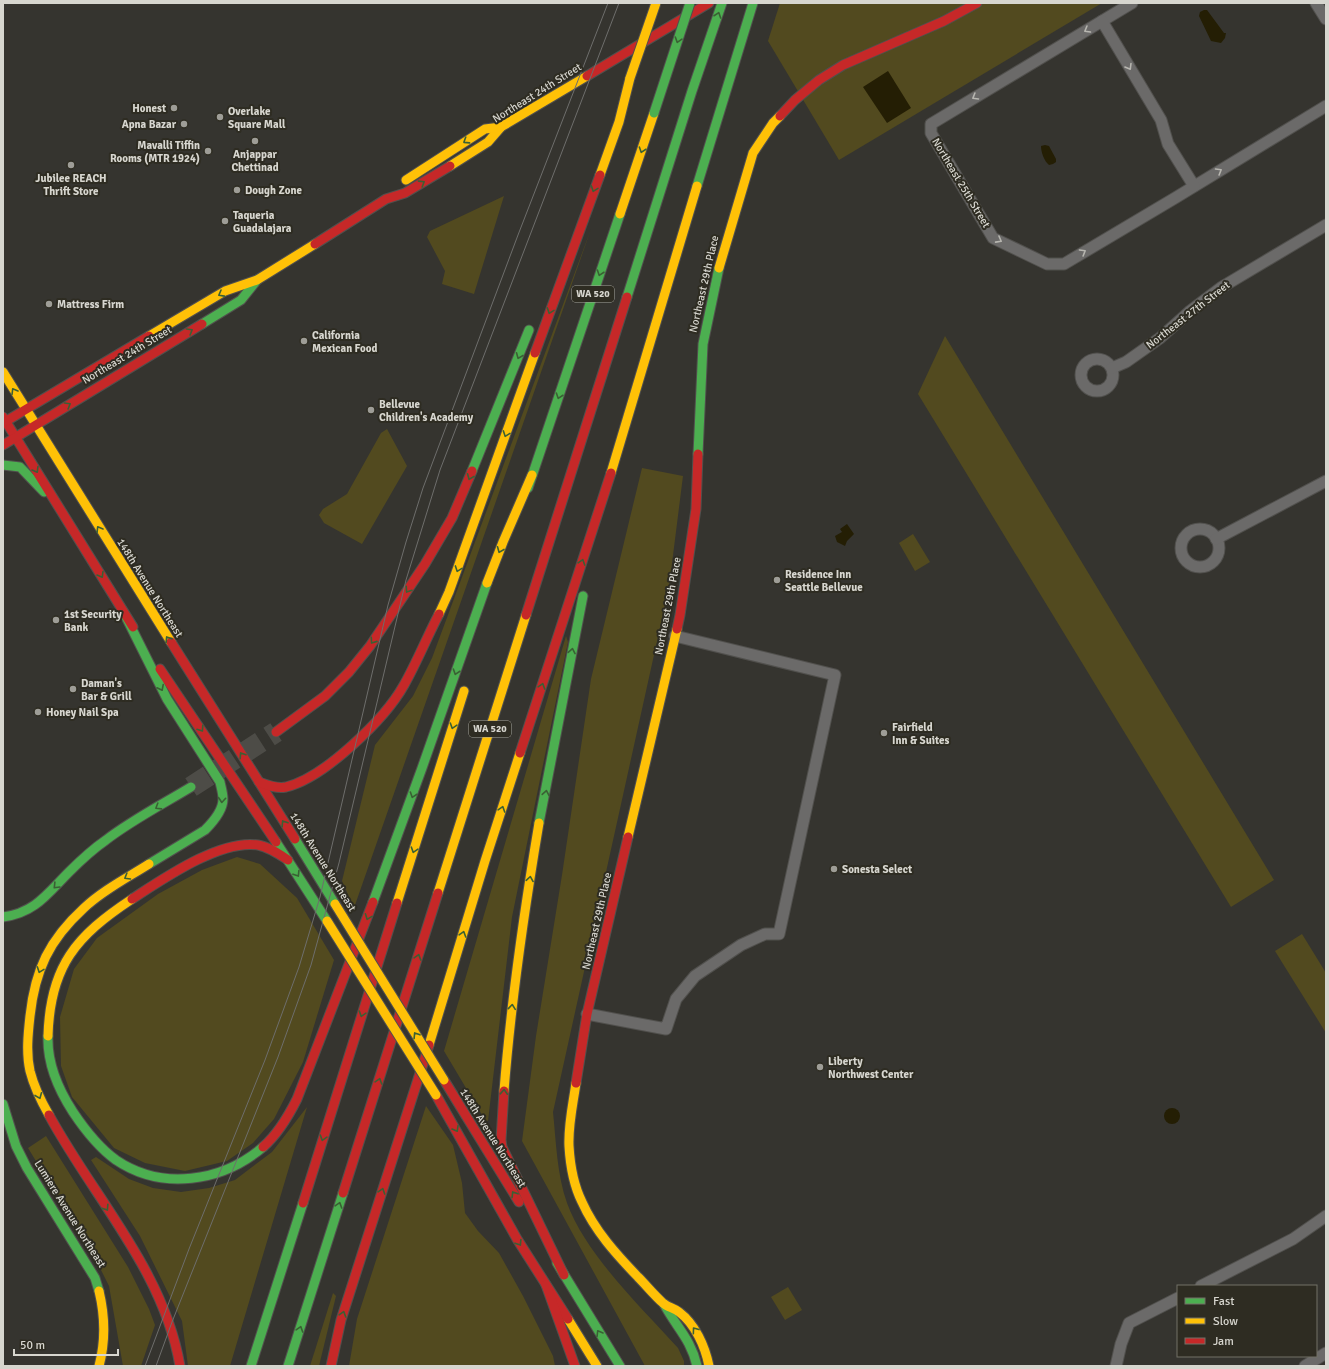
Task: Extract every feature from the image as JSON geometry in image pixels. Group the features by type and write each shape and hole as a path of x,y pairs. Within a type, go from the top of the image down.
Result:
{"main road":[{"path":"259,782 272,787 285,787 316,772 344,753 382,718 404,686 449,592 619,122 630,78 656,3"},
{"name":"WA 520","path":"503,567 532,475 690,3"},
{"name":"Northeast 24th Street","path":"4,420 225,291 257,280 386,199 405,193 488,142 501,127 709,3"},
{"name":"WA 520","path":"288,1366 692,91 722,3"},
{"path":"331,1366 341,1320 436,1024 485,861 616,458 732,69 754,3"},
{"name":"Northeast 29th Place","path":"709,1366 707,1355 699,1336 679,1312 664,1304 616,1254 599,1232 581,1201 572,1170 569,1145 570,1120 587,1014 680,615 696,509 703,344 720,262 753,154 773,123 795,100 819,80 843,65 944,21 978,3"},
{"path":"604,135 630,78"},
{"name":"Northeast 24th Street","path":"3,445 241,300 257,280"},
{"path":"276,732 325,696 349,672 370,646 425,564 452,518 466,488 533,320"},
{"path":"118,374 121,353"},
{"name":"148th Avenue Northeast","path":"3,372 335,904 620,1366"},
{"path":"4,420 16,437 125,615 327,921 460,1136 517,1239 597,1366"},
{"path":"589,572 616,458"},
{"path":"3,466 8,465 20,467 58,506"},
{"path":"288,860 267,848 255,844 242,844 194,862 121,906 102,921 83,937 58,974 50,1004 48,1034 48,1054 52,1073 67,1103 88,1133 102,1148 121,1162 145,1173 172,1180 210,1177 225,1172 247,1161 270,1141 281,1128 301,1090 335,1004 402,826 500,550 532,475"},
{"path":"564,1275 508,1163 501,1140 504,1087 512,1004 527,898 556,733 585,587"},
{"path":"125,615 167,699 220,782 223,798 222,805 212,823 205,830 95,898 83,907 64,927 50,947 34,987 27,1043 32,1079 43,1105 54,1125 143,1265 163,1306 177,1348 180,1366"},
{"name":"WA 520","path":"251,1366 467,681"},
{"path":"3,917 8,917 26,911 42,901 69,872 110,837 191,787"},
{"name":"Lumiere Avenue Northeast","path":"3,1104 16,1146 27,1168 95,1278 101,1296 104,1316 104,1339 102,1358 99,1366"},
{"path":"546,1285 575,1366"},
{"name":"Northeast 29th Place","path":"664,1304 670,1317 688,1340 697,1366"}],"street":[{"name":"Northeast 25th Street","path":"1132,3 931,124 931,133 993,238 1047,264 1064,264 1326,106"},
{"path":"1316,3 1326,19"},
{"path":"1102,21 1161,120 1168,144 1194,186"},
{"name":"Northeast 27th Street","path":"1112,368 1126,362 1160,338 1189,312 1222,287 1326,225"},
{"path":"1216,539 1326,481"},
{"path":"587,1014 666,1029 676,999 695,976 741,945 765,934 779,934 835,675 675,636"},
{"path":"1203,1285 1293,1239 1326,1216"},
{"path":"1116,1366 1121,1344 1129,1323 1177,1299"},
{"path":"1305,1366 1326,1353"}],"shaded area":[{"path":"780,3 1102,3 839,160 768,41"},
{"path":"1207,10 1224,33 1226,33 1225,38 1221,43 1211,41 1199,16 1200,12"},
{"path":"888,71 911,108 887,123 863,87"},
{"path":"1041,146 1049,146 1056,159 1056,162 1053,164 1049,165 1043,156"},
{"path":"504,196 474,294 442,284 445,271 427,237 430,231"},
{"path":"591,229 354,908 342,881 375,745 413,696 432,658"},
{"path":"945,336 1274,880 1231,907 918,394"},
{"path":"387,429 407,466 362,544 324,523 319,515 323,509 347,494 381,433"},
{"path":"642,468 683,476 669,587 553,1112 557,1158 561,1181 567,1203 576,1222 587,1242 616,1280 678,1348 684,1361 684,1366 645,1366 522,1141 536,1036 591,679"},
{"path":"847,524 854,534 847,541 845,546 837,542 835,536 842,532 840,529"},
{"path":"913,534 930,562 915,571 899,543"},
{"path":"566,636 568,642 512,917 488,1121 485,1120 444,1051"},
{"path":"237,857 260,864 297,898 334,960 303,1062 274,1119 253,1143 227,1161 185,1171 145,1163 114,1148 72,1097 61,1066 60,1017 74,969 97,938 158,894 202,870"},
{"path":"1302,934 1326,973 1326,1033 1275,951"},
{"path":"426,1106 453,1145 462,1183 465,1213 478,1231 499,1253 523,1296 553,1356 555,1366 349,1366 357,1319"},
{"path":"307,1107 230,1366 188,1366 182,1321 140,1236 91,1160 96,1157 129,1179 153,1188 181,1192 209,1188 235,1180 272,1152"},
{"path":"1172,1108 1178,1110 1180,1116 1178,1122 1172,1124 1166,1122 1164,1116 1166,1110"},
{"path":"46,1136 128,1267 149,1309 155,1325 141,1366 123,1366 109,1286 94,1256 28,1148"},
{"path":"788,1287 802,1310 785,1320 771,1297"},
{"path":"333,1293 336,1296 319,1366 310,1366"}],"tunnel":[{"path":"191,787 276,732"}],"tram line":[{"path":"145,1366 189,1249 265,1060 299,967 320,897 388,605 423,488 518,235 608,3"},
{"path":"156,1366 172,1322 278,1057 311,965 339,863 406,580 440,470 619,3"}],"traffic: fast":[{"path":"654,113 690,3"},
{"path":"627,297 692,91 722,3"},
{"path":"697,186 753,3"},
{"path":"528,488 620,214"},
{"path":"698,454 703,344 719,268"},
{"path":"202,324 241,300 257,280"},
{"path":"472,471 529,330"},
{"path":"3,465 20,467 44,492"},
{"path":"373,902 487,583"},
{"path":"539,823 583,596"},
{"path":"125,615 167,699 220,782 223,797 223,803 219,812 205,830 149,864"},
{"path":"3,917 14,915 32,907 91,851 137,819 191,787"},
{"path":"295,839 335,904"},
{"path":"276,842 327,921"},
{"path":"48,1036 49,1056 54,1076 73,1112 87,1132 103,1150 116,1160 134,1170 153,1176 172,1179 211,1175 247,1159 263,1147"},
{"path":"3,1104 16,1146 27,1168 95,1278 99,1291"},
{"path":"288,1366 343,1193"},
{"path":"251,1366 303,1203"},
{"path":"557,1263 620,1366"},
{"path":"664,1304 691,1348 697,1366"}],"traffic: slow":[{"path":"630,78 656,3"},
{"path":"450,166 488,142 501,127 587,76"},
{"path":"600,175 619,122 630,78"},
{"path":"620,214 654,113"},
{"path":"719,268 753,153 773,123 780,116"},
{"path":"406,180 485,129 501,127"},
{"path":"611,473 697,186"},
{"path":"149,336 225,291 257,280 315,244"},
{"path":"439,614 449,592 535,353"},
{"path":"3,372 171,642"},
{"path":"487,583 532,475"},
{"path":"438,893 526,615"},
{"path":"628,837 677,629"},
{"path":"397,903 464,691"},
{"path":"429,1045 485,861 520,753"},
{"path":"504,1091 518,957 539,823"},
{"path":"49,1115 34,1083 28,1057 28,1037 32,999 40,970 53,944 72,920 84,908 107,890 149,864"},
{"path":"48,1036 54,990 70,955 81,940 96,926 132,899"},
{"path":"335,904 444,1080"},
{"path":"327,921 436,1095"},
{"path":"576,1083 570,1122 570,1160 577,1189 587,1213 607,1242 622,1260 666,1306 675,1309 690,1323 702,1343 709,1366"},
{"path":"99,1291 103,1310 104,1328 103,1347 99,1366"},
{"path":"568,1319 597,1366"}],"traffic: jam":[{"path":"587,76 709,3"},
{"path":"780,116 795,100 819,80 843,65 944,21 977,3"},
{"path":"315,244 386,199 405,193 450,166"},
{"path":"535,353 600,175"},
{"path":"526,615 627,297"},
{"path":"3,445 202,324"},
{"path":"3,423 149,336"},
{"path":"3,417 133,627"},
{"path":"677,629 696,509 698,454"},
{"path":"276,732 325,696 349,672 370,646 425,564 452,518 472,471"},
{"path":"520,753 611,473"},
{"path":"259,782 272,786 286,787 318,772 352,745 383,714 395,699 409,676 439,614"},
{"path":"171,642 295,839"},
{"path":"160,669 276,842"},
{"path":"576,1083 587,1014 628,837"},
{"path":"132,899 192,862 227,848 243,845 258,845 270,849 288,860"},
{"path":"343,1193 438,893"},
{"path":"263,1147 282,1125 297,1099 373,902"},
{"path":"303,1203 397,903"},
{"path":"331,1366 341,1320 429,1045"},
{"path":"444,1080 519,1202"},
{"path":"504,1091 501,1140 502,1147 564,1275"},
{"path":"436,1095 517,1239 568,1319"},
{"path":"49,1115 143,1267 159,1298 172,1331 180,1366"},
{"path":"546,1285 575,1366"}],"place":[{"name":"Honest","path":"174,108"},
{"name":"Overlake Square Mall","path":"220,117"},
{"name":"Apna Bazar","path":"184,124"},
{"name":"Anjappar Chettinad","path":"255,141"},
{"name":"Mavalli Tiffin Rooms (MTR 1924)","path":"208,151"},
{"name":"Jubilee REACH Thrift Store","path":"71,165"},
{"name":"Dough Zone","path":"237,190"},
{"name":"Taqueria Guadalajara","path":"225,221"},
{"name":"Mattress Firm","path":"49,304"},
{"name":"California Mexican Food","path":"304,341"},
{"name":"Bellevue Children's Academy","path":"371,410"},
{"name":"Residence Inn Seattle Bellevue","path":"777,580"},
{"name":"1st Security Bank","path":"56,620"},
{"name":"Daman's Bar & Grill","path":"73,689"},
{"name":"Honey Nail Spa","path":"38,712"},
{"name":"Fairfield Inn & Suites","path":"884,733"},
{"name":"Sonesta Select","path":"834,869"},
{"name":"Liberty Northwest Center","path":"820,1067"}]}
